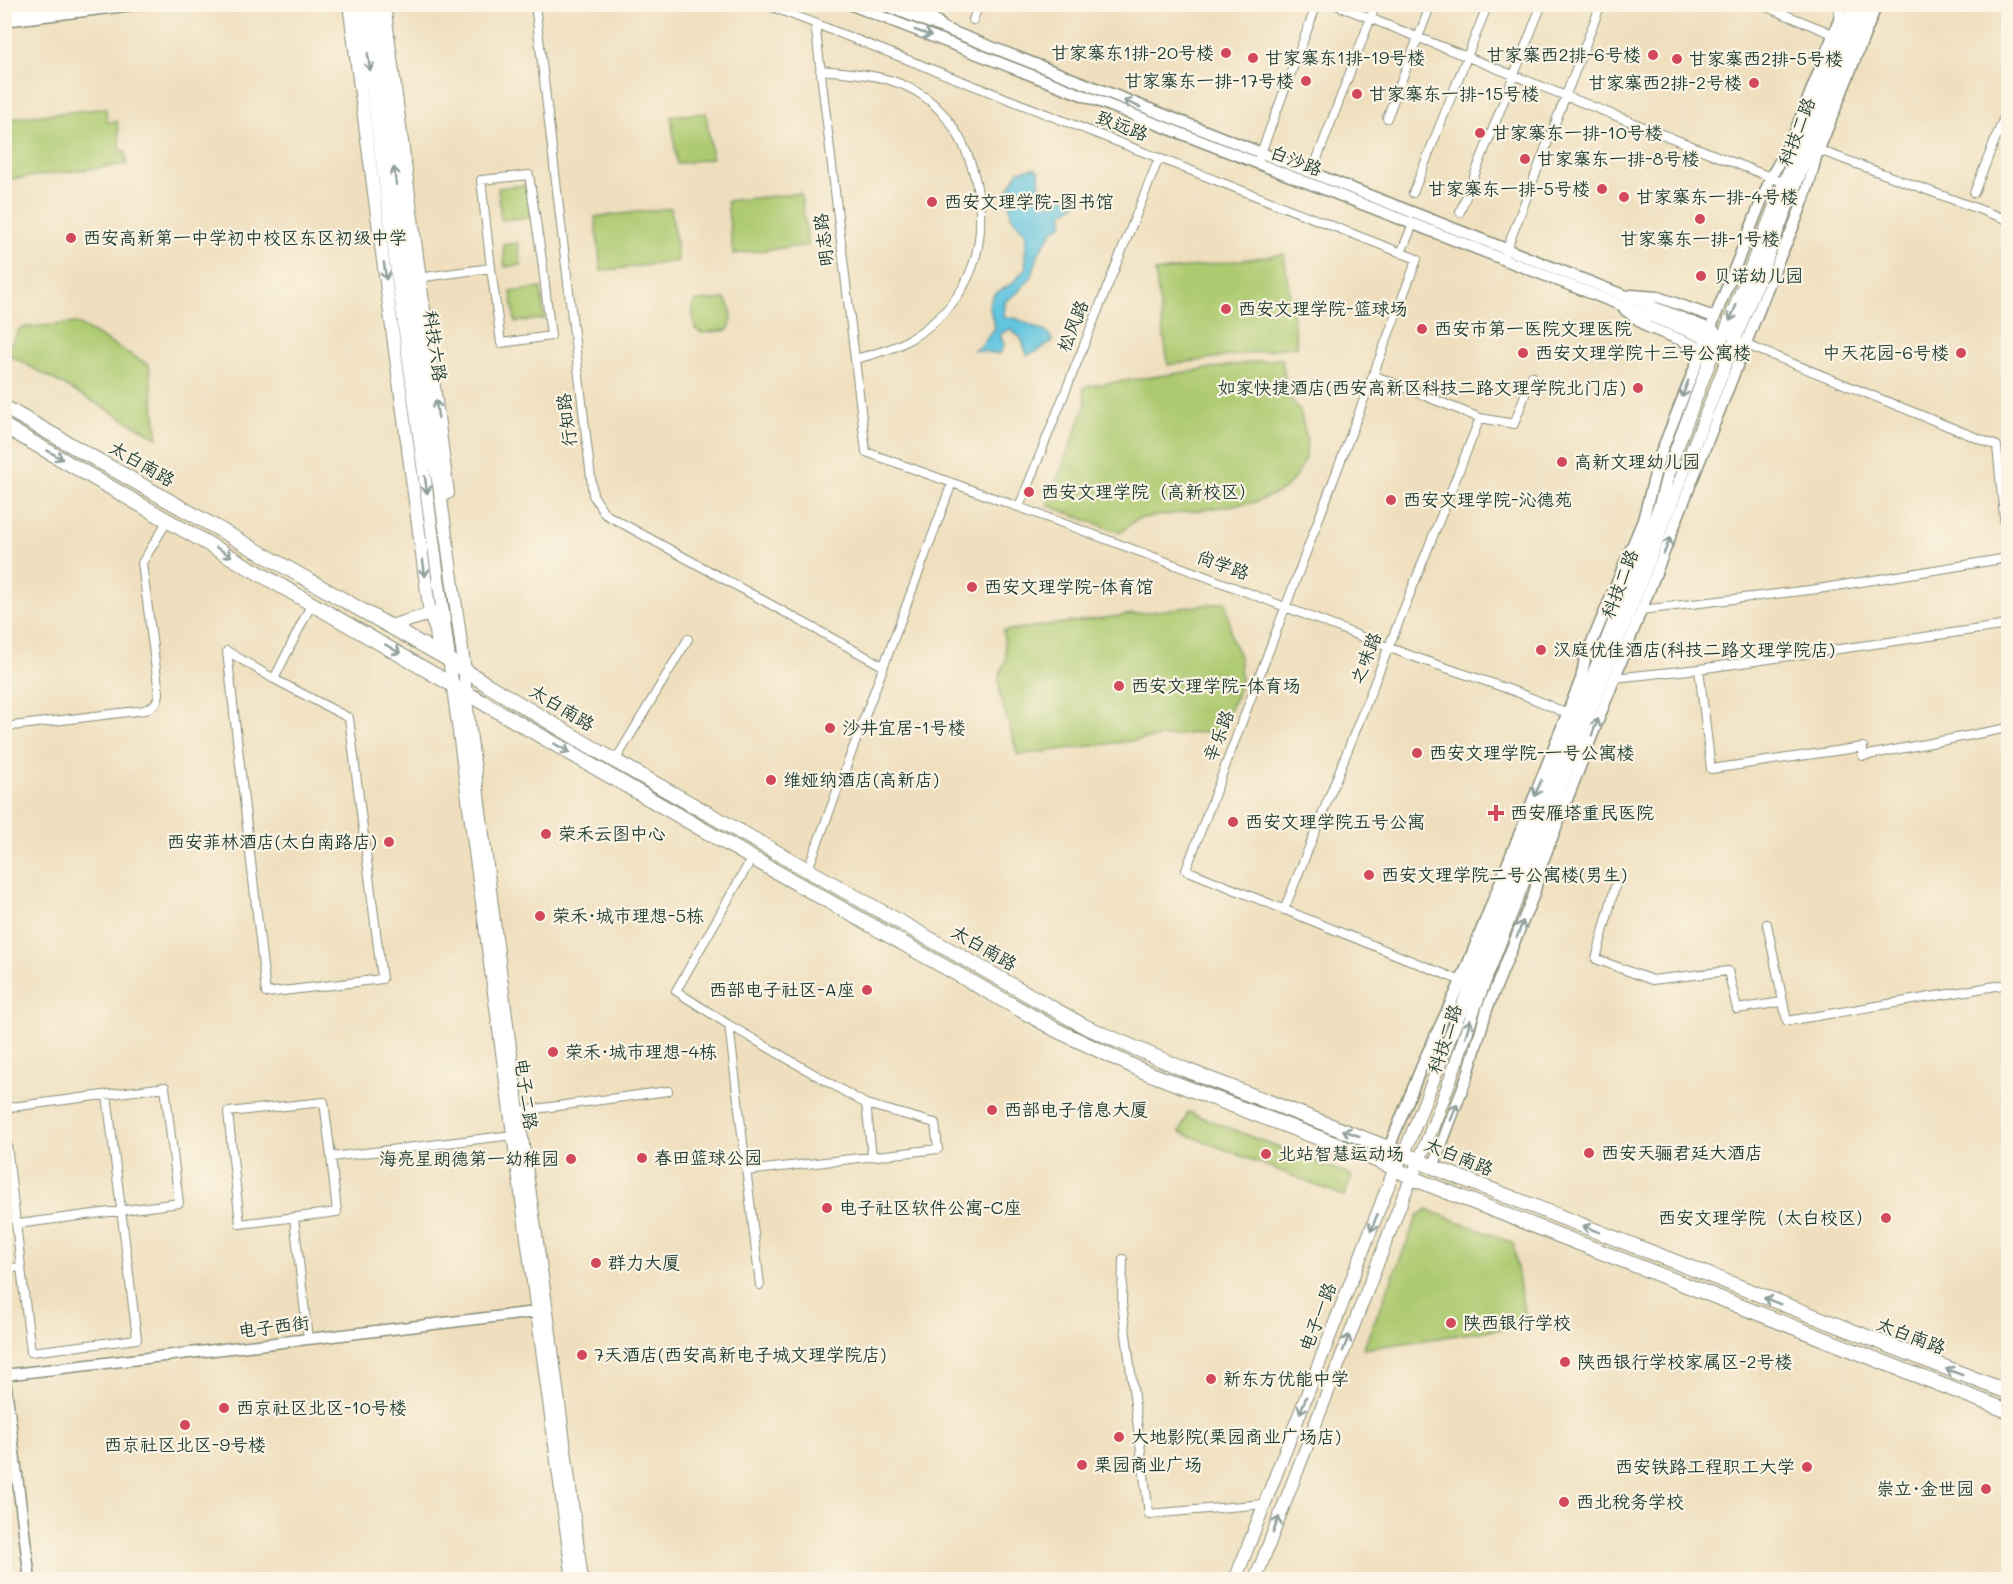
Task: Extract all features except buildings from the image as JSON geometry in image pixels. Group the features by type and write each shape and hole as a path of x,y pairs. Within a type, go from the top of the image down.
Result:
{"main road":[{"path":"349,4 430,615 445,657"},
{"name":"科技六路","path":"361,4 409,279"},
{"name":"科技六路","path":"372,4 409,279 443,609 445,657 459,688"},
{"path":"384,4 409,279 469,673 459,688"},
{"name":"科技二路","path":"1412,1178 1426,1164 1475,1006 1724,339 1855,4"},
{"name":"科技二路","path":"1395,1168 1404,1154 1466,983 1660,505 1671,463 1866,4"},
{"name":"太白南路","path":"4,407 445,657 615,761 1084,1026 1186,1070 2008,1392"},
{"name":"太白南路","path":"4,426 752,858 1068,1036 1143,1071 1395,1168 1412,1178 2008,1411"},
{"path":"390,626 443,609"},
{"name":"电子二路","path":"459,688 514,1111 582,1580"},
{"name":"电子二路","path":"514,1111 513,1135 543,1312 573,1580"},
{"name":"电子一路","path":"1234,1580 1395,1168"},
{"name":"电子一路","path":"1256,1580 1412,1178"}],"street":[{"path":"4,11 60,4"},
{"path":"4,21 141,4"},
{"name":"行知路","path":"535,4 593,495 605,514 883,666"},
{"path":"765,4 815,23"},
{"name":"白沙路","path":"849,4 1506,250 1617,298"},
{"name":"白沙路","path":"882,4 1413,224 1724,339"},
{"path":"908,4 926,12 948,31"},
{"path":"973,20 979,4"},
{"path":"1259,159 1317,4"},
{"path":"1334,4 1785,183"},
{"path":"1317,159 1376,4"},
{"path":"1387,118 1431,4"},
{"path":"1413,193 1488,4"},
{"path":"1460,212 1542,4"},
{"path":"1506,250 1601,4"},
{"path":"1759,4 1833,34"},
{"path":"1714,318 1771,177 1793,136 1839,20 1841,4"},
{"path":"1426,1164 1468,1074 1487,1009 1534,894 1541,866 1641,610 1724,339 1811,180 1819,150 1877,4"},
{"name":"明志路","path":"815,23 866,452"},
{"name":"致远路","path":"815,23 1417,259"},
{"path":"820,70 860,72 880,77 926,98 952,124 967,150 979,193 981,234 972,273 961,293 926,328 902,344 855,358"},
{"path":"1974,193 2008,107"},
{"path":"1819,150 2008,220"},
{"name":"松风路","path":"1018,507 1159,158"},
{"path":"529,175 551,336 501,343 491,268 481,180 529,175"},
{"path":"1401,253 1413,224"},
{"name":"辛乐路","path":"1417,259 1186,870 1466,983"},
{"path":"409,279 491,268"},
{"path":"1617,298 1658,297 1714,318 1724,339"},
{"path":"1617,298 1648,327 1701,348 1724,339 1996,446 2007,536 2008,558 1818,589 1641,610"},
{"path":"1389,1148 1425,1058 1466,983 1581,679 1585,659 1643,520 1660,455 1701,348"},
{"path":"1373,375 1480,417 1514,424 1532,376"},
{"name":"之味路","path":"1284,910 1480,417"},
{"name":"尚学路","path":"866,452 1287,606 1388,647 1541,701 1567,714"},
{"path":"808,869 952,483"},
{"path":"4,727 145,710 154,706 159,693 142,563 168,520"},
{"path":"274,679 312,603"},
{"path":"1614,678 1699,669 2008,625"},
{"path":"615,761 688,639"},
{"path":"227,651 274,679 349,718 382,979 266,993 227,651"},
{"path":"1699,669 1711,769 1863,747 1863,756 2008,728"},
{"path":"746,1171 938,1149 935,1122 866,1104 729,1026 676,991 752,858"},
{"path":"1616,883 1596,959 1652,980 1728,971 1737,1009 1782,1002"},
{"path":"1767,924 1786,1022 2008,984"},
{"path":"729,1026 760,1285"},
{"path":"4,1108 165,1087 179,1203 16,1224"},
{"path":"514,1111 668,1091"},
{"path":"4,1118 32,1352 137,1339 107,1095"},
{"path":"324,1102 331,1157 338,1212 240,1224 228,1113 324,1102"},
{"path":"866,1104 872,1156"},
{"path":"331,1157 513,1135"},
{"path":"294,1218 308,1339"},
{"path":"1123,1259 1122,1304 1149,1514 1265,1504"},
{"path":"4,1269 21,1267"},
{"name":"电子西街","path":"5,1374 543,1312"},
{"path":"5,1374 30,1580"}],"green space":[{"path":"106,108 107,122 117,121 121,151 125,151 127,164 5,180 5,119"},
{"path":"706,113 712,158 677,164 671,116"},
{"path":"527,185 531,217 501,220 498,188"},
{"path":"801,193 808,245 733,254 727,201"},
{"path":"671,208 678,261 601,271 595,217"},
{"path":"518,243 521,265 505,267 503,245"},
{"name":"西安文理学院-篮球场","path":"1284,254 1297,346 1168,365 1155,272"},
{"path":"541,288 544,319 515,322 511,292"},
{"path":"725,299 731,314 728,330 702,333 695,329 692,308 697,301"},
{"path":"76,323 149,365 158,438 6,353 20,328"},
{"path":"1282,358 1287,394 1300,411 1307,440 1302,466 1283,490 1256,502 1137,519 1120,533 1047,505 1086,405 1083,387"},
{"name":"西安文理学院-体育场","path":"1226,602 1232,641 1239,653 1241,678 1237,696 1226,715 1226,729 1018,755 1000,695 999,677 1006,658 1003,631"},
{"name":"北站智慧运动场","path":"1188,1112 1352,1176 1344,1196 1180,1132"},
{"path":"1428,1210 1513,1243 1526,1325 1363,1349 1418,1215"}],"water":[{"path":"1035,168 1039,172 1040,195 1051,205 1063,197 1077,203 1063,213 1063,224 1053,230 1039,252 1032,276 1017,293 1005,302 1004,317 1015,318 1048,333 1053,341 1027,355 1021,338 1010,329 1000,334 1004,345 1000,354 974,350 980,347 995,328 989,306 993,295 1013,283 1026,267 1027,234 1011,216 1007,191 1019,171"}],"place":[{"name":"甘家寨东1排-20号楼","path":"1226,53"},
{"name":"甘家寨西2排-6号楼","path":"1653,55"},
{"name":"甘家寨东1排-19号楼","path":"1253,58"},
{"name":"甘家寨西2排-5号楼","path":"1677,59"},
{"name":"甘家寨东一排-17号楼","path":"1306,81"},
{"name":"甘家寨西2排-2号楼","path":"1754,83"},
{"name":"甘家寨东一排-15号楼","path":"1357,94"},
{"name":"甘家寨东一排-10号楼","path":"1480,133"},
{"name":"甘家寨东一排-8号楼","path":"1525,159"},
{"name":"甘家寨东一排-5号楼","path":"1602,189"},
{"name":"甘家寨东一排-4号楼","path":"1624,197"},
{"name":"西安文理学院-图书馆","path":"932,202"},
{"name":"甘家寨东一排-1号楼","path":"1700,219"},
{"name":"西安高新第一中学初中校区东区初级中学","path":"71,238"},
{"name":"贝诺幼儿园","path":"1701,276"},
{"name":"西安文理学院-篮球场","path":"1226,309"},
{"name":"西安市第一医院文理医院","path":"1422,329"},
{"name":"西安文理学院十三号公寓楼","path":"1523,353"},
{"name":"中天花园-6号楼","path":"1961,353"},
{"name":"如家快捷酒店(西安高新区科技二路文理学院北门店)","path":"1638,388"},
{"name":"高新文理幼儿园","path":"1562,462"},
{"name":"西安文理学院（高新校区）","path":"1029,492"},
{"name":"西安文理学院-沁德苑","path":"1391,500"},
{"name":"西安文理学院-体育馆","path":"972,587"},
{"name":"汉庭优佳酒店(科技二路文理学院店)","path":"1541,650"},
{"name":"西安文理学院-体育场","path":"1119,686"},
{"name":"沙井宜居-1号楼","path":"830,728"},
{"name":"西安文理学院-一号公寓楼","path":"1417,753"},
{"name":"维娅纳酒店(高新店)","path":"771,780"},
{"name":"西安雁塔重民医院","path":"1496,813"},
{"name":"西安文理学院五号公寓","path":"1233,822"},
{"name":"荣禾云图中心","path":"546,834"},
{"name":"西安菲林酒店(太白南路店)","path":"389,842"},
{"name":"西安文理学院二号公寓楼(男生)","path":"1369,875"},
{"name":"荣禾·城市理想-5栋","path":"540,916"},
{"name":"西部电子社区-A座","path":"867,990"},
{"name":"荣禾·城市理想-4栋","path":"553,1052"},
{"name":"西部电子信息大厦","path":"992,1110"},
{"name":"西安天骊君廷大酒店","path":"1589,1153"},
{"name":"北站智慧运动场","path":"1266,1154"},
{"name":"春田篮球公园","path":"642,1158"},
{"name":"海亮星朗德第一幼稚园","path":"571,1159"},
{"name":"电子社区软件公寓-C座","path":"827,1208"},
{"name":"西安文理学院（太白校区）","path":"1886,1218"},
{"name":"群力大厦","path":"596,1263"},
{"name":"陕西银行学校","path":"1451,1323"},
{"name":"7天酒店(西安高新电子城文理学院店)","path":"582,1355"},
{"name":"陕西银行学校家属区-2号楼","path":"1565,1362"},
{"name":"新东方优能中学","path":"1211,1379"},
{"name":"西京社区北区-10号楼","path":"224,1408"},
{"name":"西京社区北区-9号楼","path":"185,1425"},
{"name":"大地影院(栗园商业广场店)","path":"1119,1437"},
{"name":"栗园商业广场","path":"1082,1465"},
{"name":"西安铁路工程职工大学","path":"1807,1467"},
{"name":"崇立·金世园","path":"1986,1489"},
{"name":"西北税务学校","path":"1564,1502"}]}
